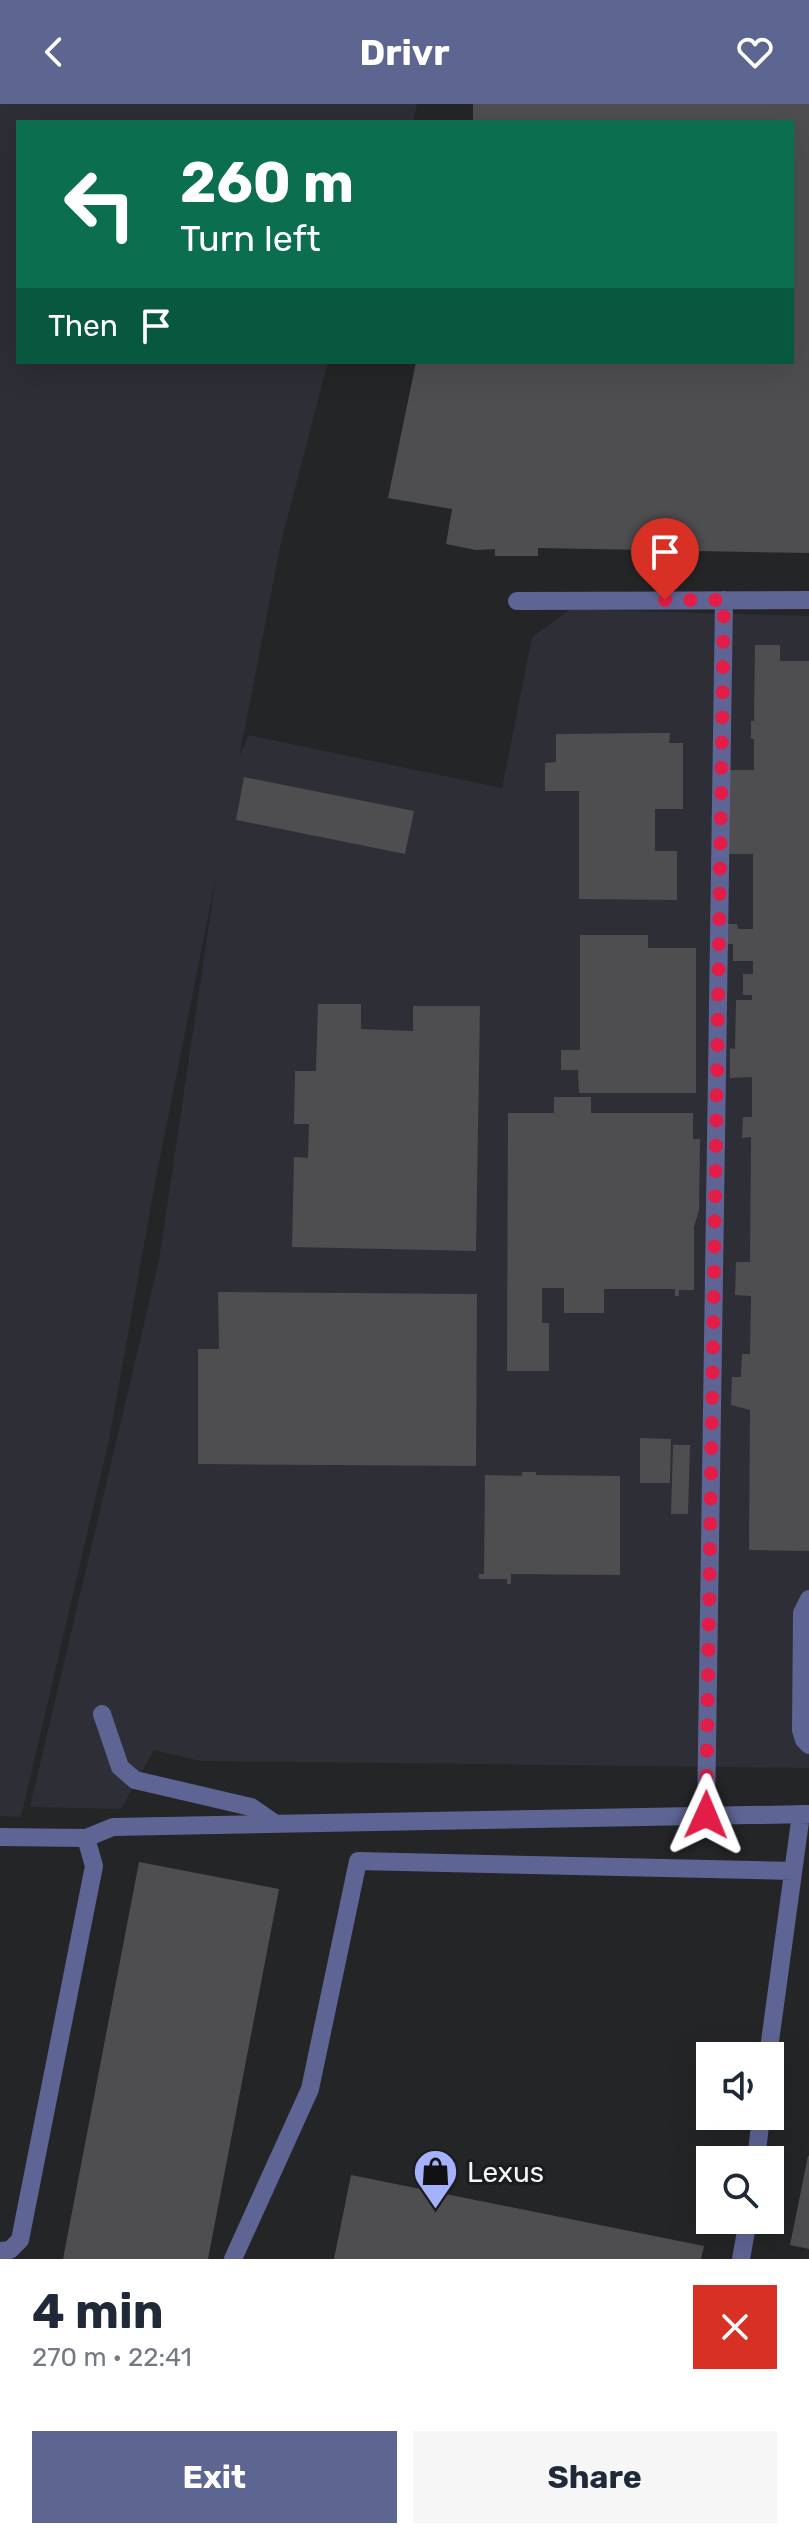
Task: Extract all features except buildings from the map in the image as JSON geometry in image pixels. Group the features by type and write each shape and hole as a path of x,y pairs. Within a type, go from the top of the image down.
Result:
{"lane":[{"path":"706,1815 724,600"},
{"path":"517,601 809,600"},
{"path":"809,1599 802,1613 801,1730 809,1745"},
{"path":"102,1714 120,1767 135,1780 251,1807 274,1823"},
{"path":"0,1837 86,1838 113,1827 805,1814 793,1871 770,2042"},
{"path":"0,2251 10,2250 20,2240 94,1866 86,1838"},
{"path":"233,2259 310,2089 358,1861 793,1871"},
{"path":"741,2259 745,2234"}],"shaded area":[{"path":"0,104 417,104 413,120 16,120 16,364 327,364 281,542 239,759 248,735 502,788 532,637 571,609 809,616 809,1768 200,1761 154,1750 121,1809 30,1807 159,1260 216,877 156,1178 109,1440 21,1817 0,1816"}],"place":[{"name":"Lexus","path":"436,2211"}],"route":[{"path":"665,600 724,600 706,1815"}]}
